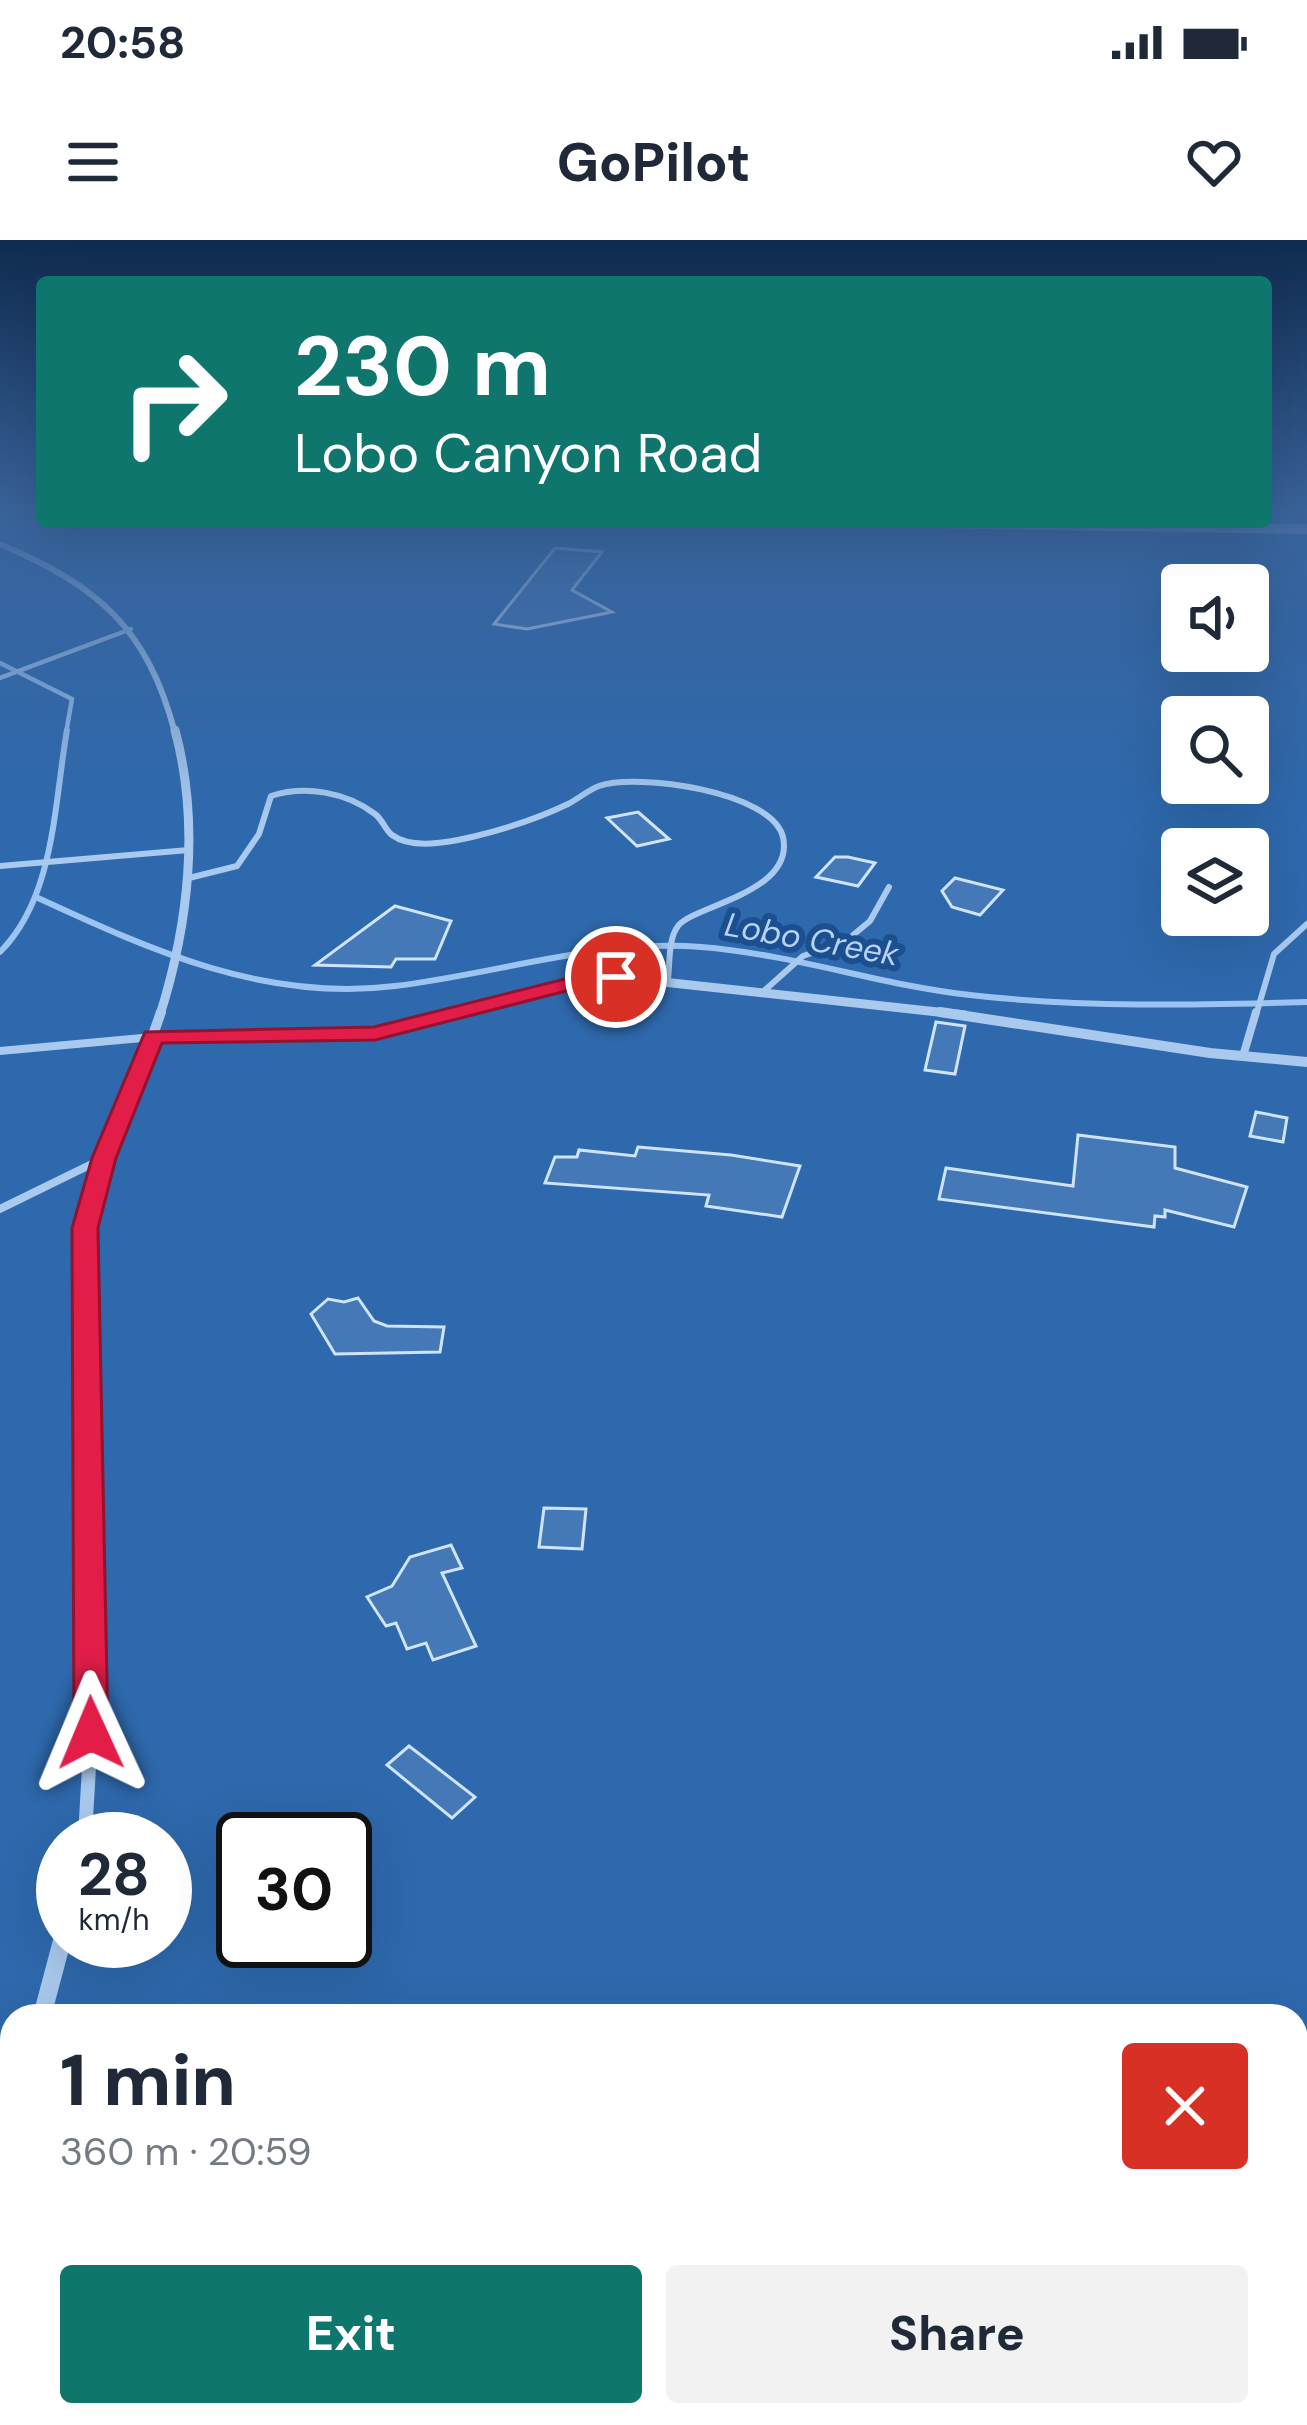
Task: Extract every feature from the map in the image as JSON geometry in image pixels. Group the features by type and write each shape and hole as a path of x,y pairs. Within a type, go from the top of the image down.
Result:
{"street":[{"path":"87,1812 91,1733 85,1228 104,1158 153,1036 179,940 189,878 181,750 164,692 130,628 110,613"},
{"path":"153,1036 375,1034 569,984 616,977 668,979 994,1018 1307,1062"},
{"path":"45,2004 55,1968"}],"lane":[{"path":"0,678 130,628"},
{"path":"189,878 236,866 259,834 272,796 290,789 362,806 380,818 383,830 392,838 429,844 507,828 567,805 597,786 613,784 672,786 738,798 758,807 777,823 784,839 779,860 765,879 737,899 684,920 674,936 668,979"},
{"path":"0,866 189,850"},
{"path":"765,991 803,956 846,941 870,921 889,887"},
{"path":"1243,1056 1274,954 1307,924"},
{"path":"0,1051 153,1036"},
{"path":"0,1210 104,1158"}],"shaded area":[{"path":"0,613 1161,613 1161,672 1269,672 1269,613 1307,613 1307,2004 0,2004"}],"building":[{"path":"503,613 607,613 527,629 494,624"},
{"path":"638,812 669,839 637,846 607,818"},
{"path":"835,857 875,863 858,886 816,877"},
{"path":"955,878 1003,890 980,915 952,907 942,891"},
{"path":"395,906 451,921 435,959 396,959 391,967 315,965"},
{"path":"936,1022 965,1026 955,1074 925,1070"},
{"path":"1256,1112 1287,1118 1283,1142 1250,1136"},
{"path":"1078,1135 1175,1147 1175,1168 1247,1187 1234,1227 1165,1210 1165,1217 1155,1216 1154,1227 939,1199 946,1168 1073,1186"},
{"path":"638,1147 800,1166 782,1217 706,1206 709,1195 545,1183 555,1157 577,1157 579,1150 635,1156"},
{"path":"358,1298 374,1321 387,1326 444,1327 440,1352 335,1354 311,1314 328,1299"},
{"path":"544,1508 586,1509 582,1549 539,1547"},
{"path":"451,1545 462,1568 442,1573 476,1646 433,1660 426,1643 407,1649 396,1623 386,1626 367,1597 392,1586 410,1557"},
{"path":"409,1746 475,1797 452,1818 387,1765"}],"waterway":[{"path":"0,663 72,699 66,733"},
{"path":"0,952 18,930 42,877 67,730"},
{"name":"Lobo Creek","path":"38,898 211,968 301,986 395,986 585,953 662,946 735,951 936,990 1012,999 1138,1004 1307,1002"}],"route":[{"path":"91,1733 85,1228 104,1158 153,1036 375,1034 569,984 616,977"}]}
